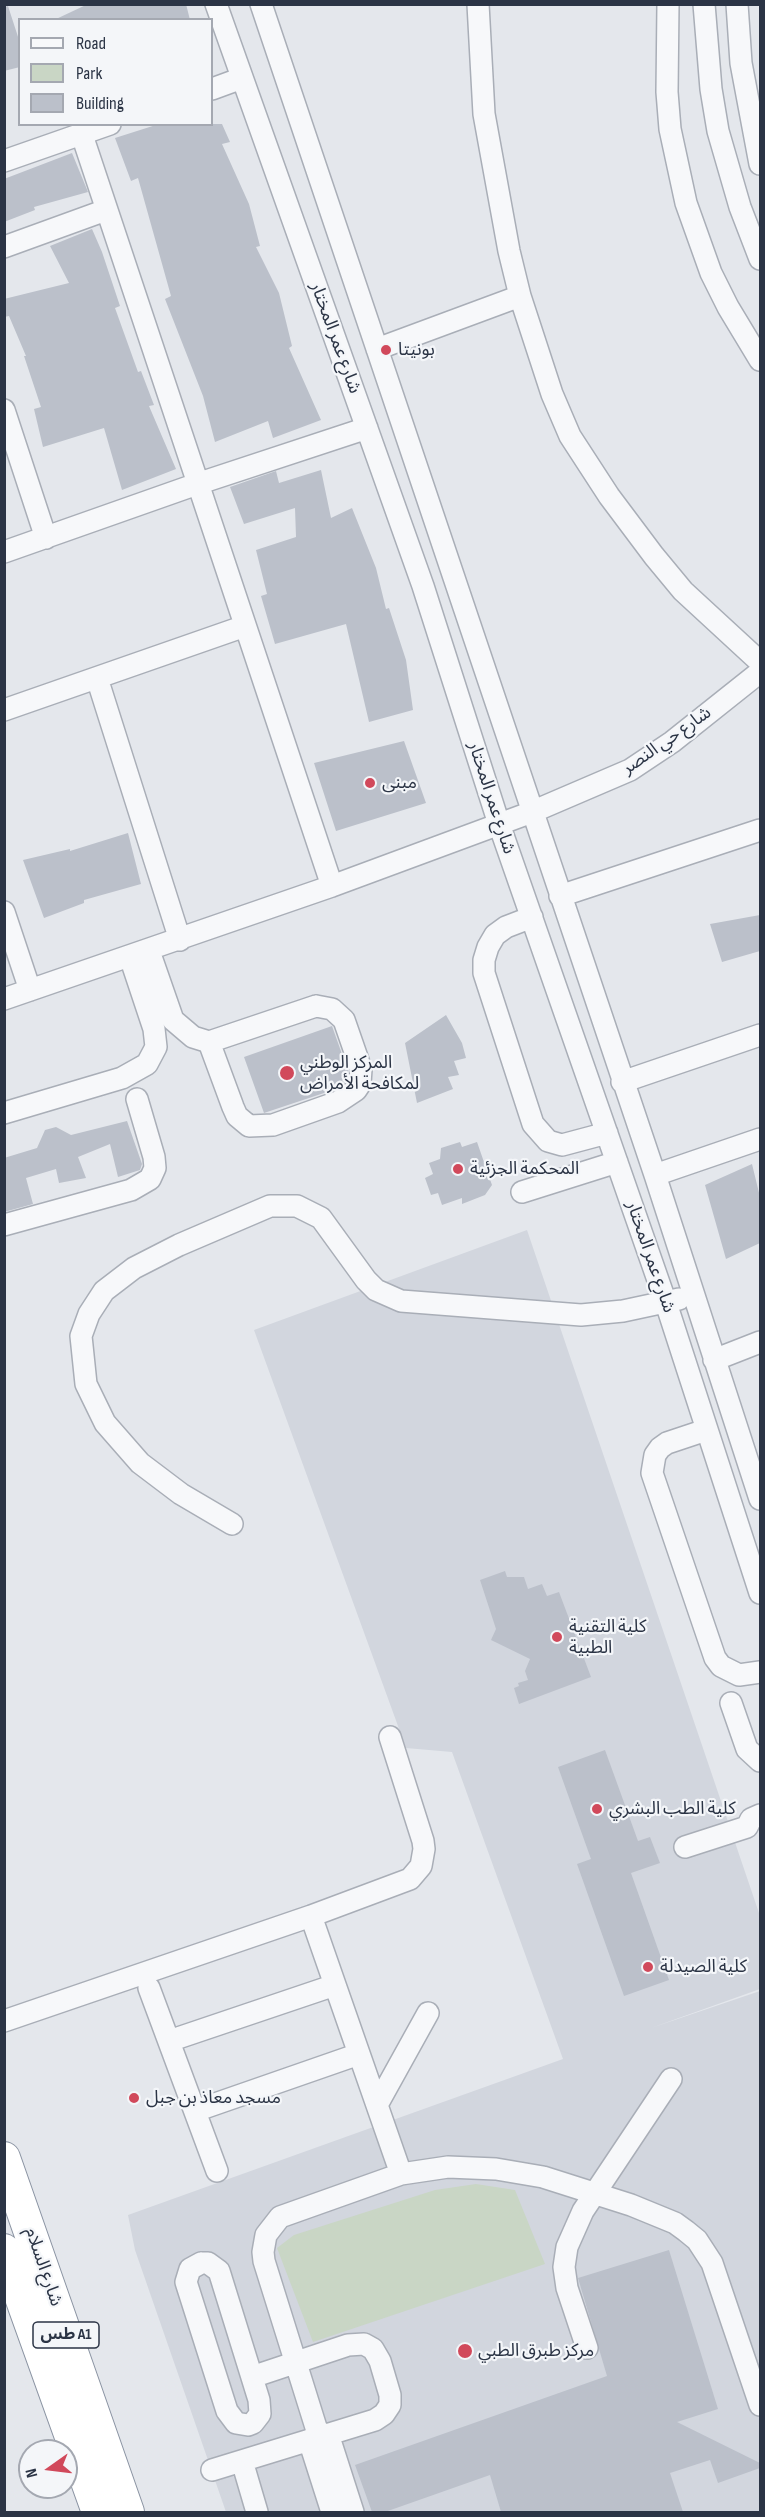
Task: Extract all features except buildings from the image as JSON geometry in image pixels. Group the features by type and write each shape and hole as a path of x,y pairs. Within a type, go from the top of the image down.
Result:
{"highway":[{"name":"شارع السلام","path":"4,2158 128,2512"},
{"name":"شارع السلام","path":"4,2250 98,2512"}],"street":[{"name":"شارع عمر المختار","path":"216,4 423,586 499,824 666,1303 760,1593"},
{"name":"شارع عمر المختار","path":"261,4 655,1175 760,1499"},
{"path":"478,4 484,114 509,251 520,296 552,394 570,436 609,496 683,591 760,662"},
{"path":"668,4 667,92 670,129 686,203 711,273 728,307 760,360"},
{"path":"704,4 711,89 718,131 740,207 760,259"},
{"path":"736,4 741,63 756,130 760,165"},
{"path":"213,88 242,78"},
{"path":"4,161 105,126"},
{"path":"82,135 332,886"},
{"path":"4,247 106,210"},
{"path":"377,349 520,296"},
{"path":"4,410 46,538"},
{"path":"4,552 197,484 367,428"},
{"path":"423,586 453,576"},
{"path":"4,710 245,626"},
{"name":"شارع حي النصر","path":"4,999 332,886 532,812 630,770 672,742 760,672"},
{"path":"97,678 180,940"},
{"path":"560,896 760,830"},
{"path":"4,912 30,990"},
{"path":"532,917 506,927 495,935 484,960 484,973 530,1117 536,1131 555,1143 570,1144 606,1133"},
{"path":"139,954 172,1020 192,1037 209,1042 310,1008 327,1007 337,1012 344,1020 359,1061 360,1084 351,1095 338,1102 273,1125 249,1126 237,1116 232,1107 209,1042"},
{"path":"4,1113 122,1078 147,1064 156,1047 139,954"},
{"path":"622,1082 760,1035"},
{"path":"4,1225 131,1190 150,1179 155,1168 154,1157 137,1099"},
{"path":"655,1175 760,1139"},
{"path":"522,1192 617,1162"},
{"path":"232,1524 181,1494 140,1463 105,1423 86,1384 81,1336 88,1314 104,1291 143,1263 179,1245 258,1211 284,1205 310,1210 321,1218 366,1280 376,1290 401,1302 581,1315 623,1311 666,1303 694,1294"},
{"path":"714,1360 760,1342"},
{"path":"706,1430 667,1443 660,1448 652,1464 652,1473 715,1658 730,1672 739,1675 760,1672"},
{"path":"732,1703 747,1749 760,1761"},
{"path":"4,2021 403,1884 417,1874 424,1849 423,1840 390,1737"},
{"path":"685,1847 756,1825"},
{"path":"311,1916 401,2174"},
{"path":"169,2041 334,1985"},
{"path":"149,1988 217,2171"},
{"path":"377,2105 428,2013"},
{"path":"195,2111 359,2054"},
{"path":"586,2348 567,2288 564,2267 570,2238 594,2193 671,2079"},
{"path":"332,2512 319,2437 264,2261 263,2244 269,2229 280,2217 401,2174 448,2167 496,2169 543,2177 675,2223 697,2240 712,2264 760,2405"},
{"path":"208,2263 219,2271 252,2377 261,2409 253,2423 242,2425 236,2423 227,2411 186,2282 186,2276 195,2265 208,2263"},
{"path":"212,2470 375,2420 388,2410 390,2395 377,2354 368,2346 353,2344 252,2377"},
{"path":"319,2437 353,2512"},
{"path":"242,2461 257,2512"}],"shaded area":[{"path":"527,1230 760,1916 760,1989 651,2028 760,1991 760,2512 226,2512 135,2250 128,2215 563,2059 452,1752 406,1748 254,1330"}],"green space":[{"path":"476,2184 515,2190 545,2264 313,2342 277,2248 294,2235 435,2190"}],"place":[{"name":"بونيتا","path":"386,350"},
{"name":"مبنى","path":"370,783"},
{"name":"المركز الوطني لمكافحة الأمراض","path":"287,1073"},
{"name":"المحكمة الجزئية","path":"458,1169"},
{"name":"كلية التقنية الطبية","path":"557,1637"},
{"name":"كلية الطب البشري","path":"597,1809"},
{"name":"كلية الصيدلة","path":"648,1967"},
{"name":"مسجد معاذ بن جبل","path":"134,2098"},
{"name":"مركز طبرق الطبي","path":"465,2351"}]}
